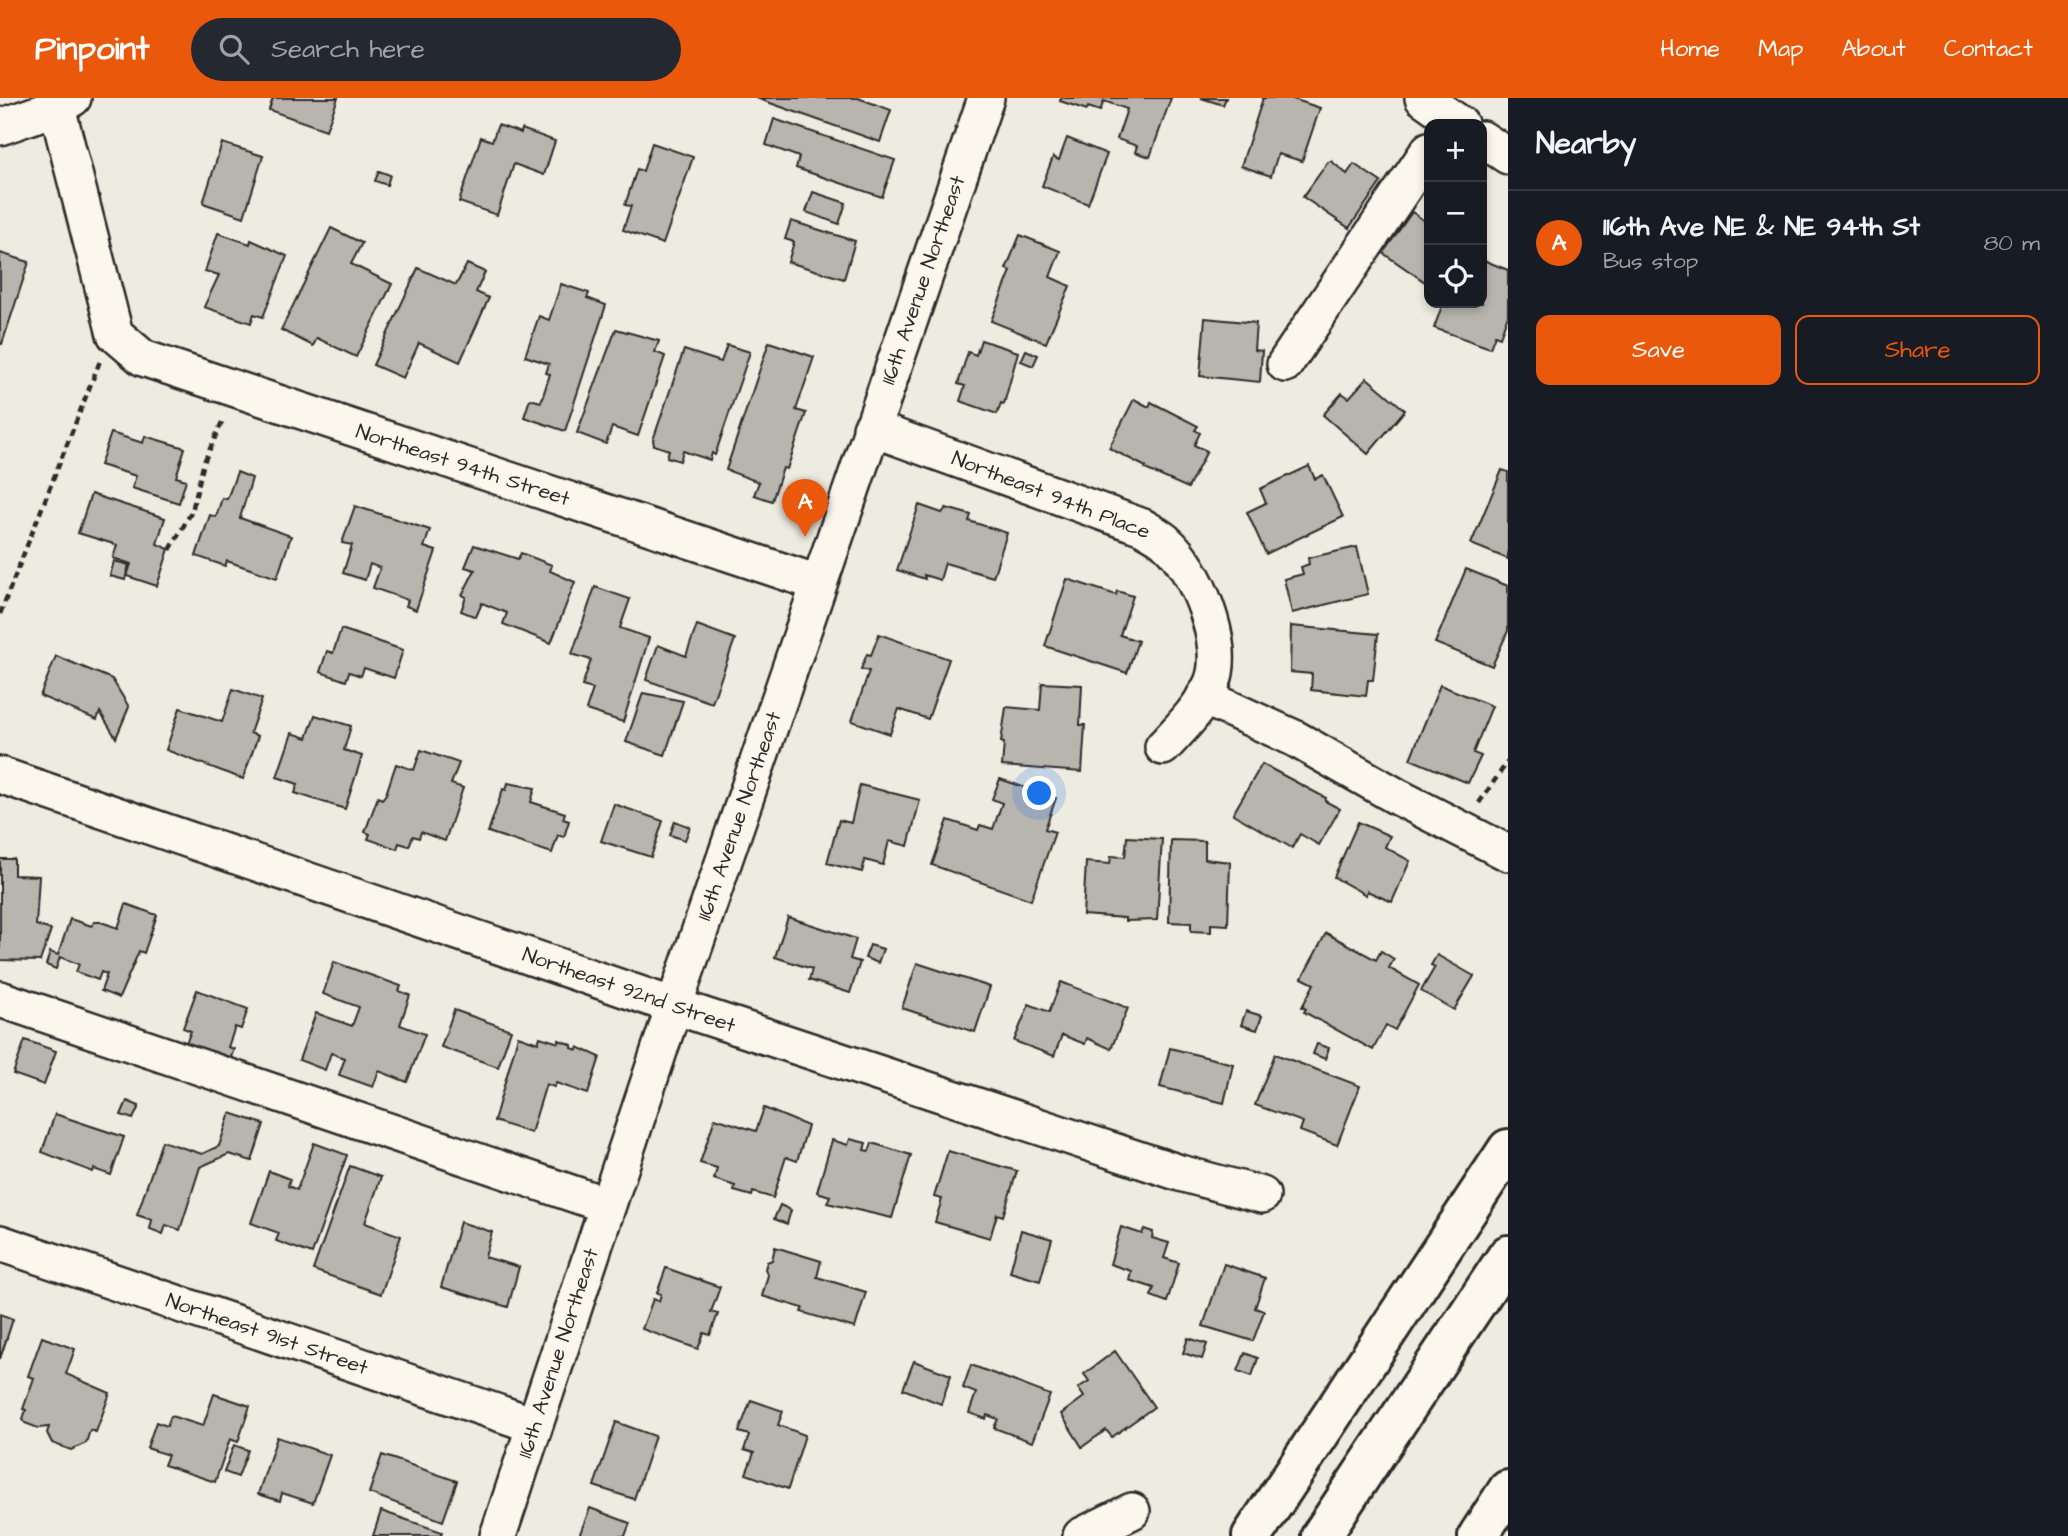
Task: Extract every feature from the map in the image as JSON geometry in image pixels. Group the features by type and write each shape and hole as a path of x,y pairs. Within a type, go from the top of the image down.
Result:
{"highway":[{"path":"1252,1536 1508,1149"},
{"path":"1321,1536 1508,1255"},
{"path":"1478,1536 1508,1490"}],"street":[{"name":"116th Avenue Northeast","path":"498,1536 606,1205 986,98"},
{"path":"0,127 65,102 115,334"},
{"path":"1487,142 1508,156"},
{"path":"1285,364 1424,157"},
{"name":"Northeast 94th Street","path":"115,334 143,358 818,583"},
{"name":"Northeast 94th Place","path":"871,428 1143,527 1166,541 1182,560 1210,619 1217,651 1213,682 1163,747"},
{"path":"1204,697 1294,738 1465,833 1508,853"},
{"name":"Northeast 92nd Street","path":"0,775 674,1006 1167,1168 1262,1195"},
{"path":"0,999 606,1205"},
{"name":"Northeast 91st Street","path":"0,1243 534,1425"},
{"path":"1081,1536 1132,1511"}],"path":[{"path":"0,614 101,358 115,334"},
{"path":"170,550 192,511 204,462 226,412"},
{"path":"1476,807 1508,761"}],"building":[{"path":"273,98 338,98 326,130 269,110"},
{"path":"756,98 858,98 891,110 880,142"},
{"path":"1061,98 1171,98 1150,157 1135,152 1137,146 1117,139 1127,109 1104,101 1100,111 1088,107 1087,110 1060,101"},
{"path":"1201,98 1226,98 1223,105"},
{"path":"1263,98 1290,98 1320,108 1302,161 1278,154 1271,176 1241,166"},
{"path":"774,119 895,160 882,197 796,168 799,157 766,145"},
{"path":"498,125 521,133 522,129 555,141 544,175 514,164 497,215 459,202 481,137 492,141"},
{"path":"1067,138 1107,154 1088,204 1042,186 1053,157 1059,160"},
{"path":"222,143 263,156 244,217 203,203"},
{"path":"652,143 693,157 663,244 623,230 631,206 625,205 637,169 643,171"},
{"path":"1331,161 1347,174 1354,164 1381,182 1349,228 1303,197"},
{"path":"379,171 390,175 387,185 375,181"},
{"path":"813,192 846,203 839,224 806,212"},
{"path":"1412,212 1424,220 1424,281 1383,253"},
{"path":"791,221 855,241 844,279 788,262 794,242 785,239"},
{"path":"331,228 362,243 351,264 392,284 356,357 317,338 313,346 281,330"},
{"path":"218,233 250,244 251,240 287,256 263,317 254,314 251,323 204,307 219,275 205,271"},
{"path":"1020,235 1060,251 1050,277 1070,286 1046,343 991,321 1011,271 1006,269"},
{"path":"0,253 29,262 2,344 0,343"},
{"path":"1487,262 1508,270 1508,315 1500,337 1495,335 1490,348 1434,328 1441,308 1487,308"},
{"path":"467,264 485,272 476,292 489,298 460,362 419,343 403,378 373,365 418,268 456,285"},
{"path":"561,284 589,293 587,298 606,305 565,431 524,417 530,399 541,402 550,374 546,373 549,364 525,356 539,316 549,320"},
{"path":"1205,318 1256,323 1254,350 1262,351 1260,382 1200,376"},
{"path":"616,329 659,341 655,352 665,356 638,436 612,427 606,444 577,433"},
{"path":"981,340 1018,352 1004,404 1001,403 997,414 960,401 965,386 958,384 968,352 976,355"},
{"path":"769,342 814,357 796,410 806,413 787,469 783,468 772,501 754,495 759,482 726,470"},
{"path":"727,345 750,352 715,455 712,453 710,460 683,451 680,461 667,457 669,450 654,445 653,440 684,350 721,362"},
{"path":"1026,350 1038,355 1033,366 1021,361"},
{"path":"1367,378 1405,410 1368,454 1323,415 1342,393 1349,398"},
{"path":"1134,399 1149,407 1151,402 1198,426 1195,430 1200,433 1194,445 1207,451 1188,488 1145,469 1146,467 1109,448"},
{"path":"111,433 143,443 145,436 185,448 176,477 186,480 179,503 132,488 136,476 100,465"},
{"path":"1309,466 1315,479 1323,475 1343,517 1266,554 1247,512 1266,503 1260,489"},
{"path":"1502,470 1508,472 1508,559 1471,544"},
{"path":"237,472 252,478 240,518 291,536 277,578 227,561 225,566 196,556 210,515 216,517 222,498 227,499"},
{"path":"91,494 165,518 157,544 169,549 157,586 127,576 131,564 113,558 117,545 78,533"},
{"path":"919,505 942,513 946,508 971,515 969,521 1007,533 993,577 945,563 940,580 924,575 925,579 897,570"},
{"path":"355,506 430,530 424,547 436,551 416,610 406,606 408,600 373,588 380,568 370,564 365,580 343,573 352,545 342,543"},
{"path":"474,545 518,559 521,553 552,565 550,571 575,582 551,643 503,624 507,613 482,603 476,617 461,611 466,597 462,595 475,570 465,567"},
{"path":"1357,547 1368,594 1292,613 1284,579 1303,574 1301,567 1309,564 1308,558"},
{"path":"114,561 129,565 125,580 110,576"},
{"path":"1466,569 1508,586 1508,631 1492,666 1435,643"},
{"path":"1067,579 1116,595 1117,591 1133,596 1120,635 1138,641 1127,673 1045,646"},
{"path":"595,587 630,599 620,628 649,638 623,722 586,710 593,689 582,686 591,660 572,654"},
{"path":"697,625 735,639 712,703 646,680 658,645 686,656"},
{"path":"1291,626 1378,634 1373,680 1368,680 1366,696 1311,690 1312,674 1290,672"},
{"path":"341,629 403,650 394,678 364,668 361,676 349,672 346,681 320,672 327,651 333,653"},
{"path":"879,634 949,659 928,719 899,709 890,734 852,721 869,671 861,669 867,654 871,655"},
{"path":"56,656 112,679 129,707 116,738 100,712 97,720 40,696"},
{"path":"1042,683 1082,685 1080,725 1085,725 1082,772 1002,766 1004,743 1001,742 1006,707 1040,710"},
{"path":"1440,685 1492,706 1473,753 1481,756 1468,783 1410,759"},
{"path":"233,689 262,699 250,733 258,736 243,779 166,750 180,708 222,722"},
{"path":"643,693 683,701 665,755 626,742"},
{"path":"315,715 351,726 344,750 362,756 345,809 295,793 298,784 277,777 292,733 307,738"},
{"path":"421,750 459,763 451,784 463,788 445,841 421,832 419,838 413,836 409,846 399,843 397,849 368,839 370,834 365,832 378,797 382,799 386,794 396,764 414,770"},
{"path":"1262,764 1326,798 1325,801 1340,809 1319,845 1300,834 1292,848 1233,814"},
{"path":"1000,779 1056,798 1045,829 1055,832 1031,900 932,865 948,820 978,830 980,825 993,829 1002,803 992,799"},
{"path":"508,783 535,788 531,802 565,813 563,819 569,821 564,837 558,835 552,853 488,832 503,789 506,790"},
{"path":"860,785 920,800 908,846 889,841 883,865 865,860 862,872 827,863 839,820 851,823"},
{"path":"614,804 663,821 651,857 601,841"},
{"path":"675,821 690,827 685,840 670,835"},
{"path":"1358,822 1390,836 1385,847 1410,861 1392,902 1367,891 1366,895 1334,877"},
{"path":"1127,837 1162,839 1157,920 1125,921 1125,918 1083,915 1086,862 1110,864 1111,856 1125,857"},
{"path":"1171,840 1205,841 1205,859 1230,862 1228,925 1211,924 1211,932 1191,931 1191,923 1169,922"},
{"path":"0,859 14,859 14,875 39,876 36,925 51,930 40,961 0,960"},
{"path":"126,904 157,915 144,953 139,951 119,998 101,991 107,974 101,972 98,980 76,972 79,964 60,957 56,969 46,965 50,952 58,955 70,919 92,926 94,922 101,922 118,928"},
{"path":"788,917 856,939 850,959 860,962 850,993 809,980 812,969 775,957"},
{"path":"1326,933 1376,960 1381,951 1394,959 1389,968 1419,985 1395,1030 1386,1025 1373,1050 1304,1012 1306,1009 1302,1007 1314,984 1302,978"},
{"path":"870,945 883,949 878,963 865,958"},
{"path":"1437,955 1474,976 1454,1010 1421,991 1435,967 1431,965"},
{"path":"334,962 401,986 399,991 410,995 400,1025 425,1034 407,1082 379,1071 373,1087 339,1075 345,1058 331,1053 325,1070 299,1060 316,1013 352,1026 359,1007 323,994"},
{"path":"917,963 990,987 975,1032 902,1008"},
{"path":"1061,982 1128,1008 1111,1049 1087,1038 1085,1044 1062,1035 1054,1056 1014,1041 1029,1004 1049,1012"},
{"path":"197,990 248,1009 241,1029 235,1027 228,1047 234,1049 226,1070 199,1054 201,1048 186,1043 191,1031 183,1028"},
{"path":"454,1010 511,1030 498,1067 441,1047"},
{"path":"1246,1011 1262,1016 1257,1030 1241,1025"},
{"path":"518,1036 538,1043 540,1037 559,1043 559,1040 572,1045 572,1048 577,1050 578,1047 600,1057 588,1094 556,1083 554,1087 546,1084 531,1133 494,1121"},
{"path":"25,1040 56,1051 44,1085 13,1074"},
{"path":"1317,1044 1329,1048 1325,1059 1313,1054"},
{"path":"1170,1048 1233,1064 1224,1103 1160,1087"},
{"path":"1275,1054 1360,1086 1337,1145 1300,1131 1303,1122 1255,1105"},
{"path":"127,1101 139,1106 133,1119 121,1115"},
{"path":"764,1108 808,1126 797,1161 786,1157 773,1198 753,1192 752,1196 734,1191 735,1186 714,1179 717,1168 700,1163 715,1118 756,1131"},
{"path":"230,1113 264,1124 252,1161 229,1154 200,1167 180,1230 166,1225 163,1234 150,1229 152,1220 137,1215 162,1141 202,1154 219,1146"},
{"path":"55,1114 124,1137 111,1175 94,1169 93,1172 42,1152"},
{"path":"850,1139 866,1143 864,1150 869,1151 872,1143 911,1155 892,1218 827,1203 830,1196 817,1192 832,1140 848,1145"},
{"path":"314,1143 347,1155 312,1254 276,1241 279,1233 251,1223 269,1171 290,1179 288,1186 297,1190"},
{"path":"948,1151 1017,1171 1003,1216 997,1214 990,1238 935,1222 942,1199 934,1197"},
{"path":"350,1166 381,1177 365,1223 401,1236 381,1294 313,1270"},
{"path":"780,1205 791,1210 787,1224 774,1219"},
{"path":"460,1222 492,1232 485,1257 519,1267 508,1307 441,1287"},
{"path":"1121,1227 1142,1234 1144,1229 1153,1232 1152,1238 1169,1243 1164,1258 1179,1263 1167,1302 1151,1296 1154,1288 1129,1280 1131,1271 1110,1264"},
{"path":"1021,1230 1052,1239 1040,1281 1010,1272"},
{"path":"775,1247 821,1261 817,1277 866,1292 855,1328 801,1312 803,1308 762,1296 768,1275 765,1269 767,1262 772,1260"},
{"path":"1224,1264 1265,1278 1255,1308 1264,1311 1253,1341 1203,1326"},
{"path":"666,1268 720,1287 711,1312 718,1314 710,1335 704,1333 698,1349 642,1329 653,1299 659,1301 661,1294 657,1293"},
{"path":"0,1314 13,1319 0,1359"},
{"path":"42,1337 75,1349 66,1374 110,1393 96,1432 90,1430 86,1443 71,1450 52,1443 47,1433 49,1427 38,1428 25,1423 23,1419 26,1410 23,1409 34,1378 28,1376"},
{"path":"1188,1338 1207,1344 1202,1359 1183,1353"},
{"path":"1115,1351 1154,1407 1112,1437 1106,1430 1082,1447 1061,1414 1084,1397 1078,1388 1089,1381 1084,1374"},
{"path":"1245,1353 1258,1358 1252,1376 1238,1371"},
{"path":"914,1361 951,1375 941,1404 903,1389"},
{"path":"971,1365 1050,1395 1032,1442 994,1428 998,1419 987,1415 986,1419 969,1413 976,1393 963,1388"},
{"path":"214,1394 250,1406 238,1442 230,1439 215,1482 164,1465 168,1455 147,1448 156,1422 167,1426 171,1416 203,1426"},
{"path":"751,1400 783,1411 778,1425 805,1435 788,1489 746,1474 754,1453 744,1450 749,1435 739,1432"},
{"path":"616,1422 655,1436 634,1499 594,1486"},
{"path":"277,1437 330,1455 313,1503 282,1493 280,1501 258,1494"},
{"path":"234,1445 248,1450 238,1477 224,1472"},
{"path":"382,1455 457,1481 443,1521 369,1493"},
{"path":"590,1508 630,1523 625,1536 579,1536"},
{"path":"381,1511 442,1532 440,1536 373,1536"}],"place":[{"name":"116th Ave NE & NE 94th St","path":"805,537"}]}
